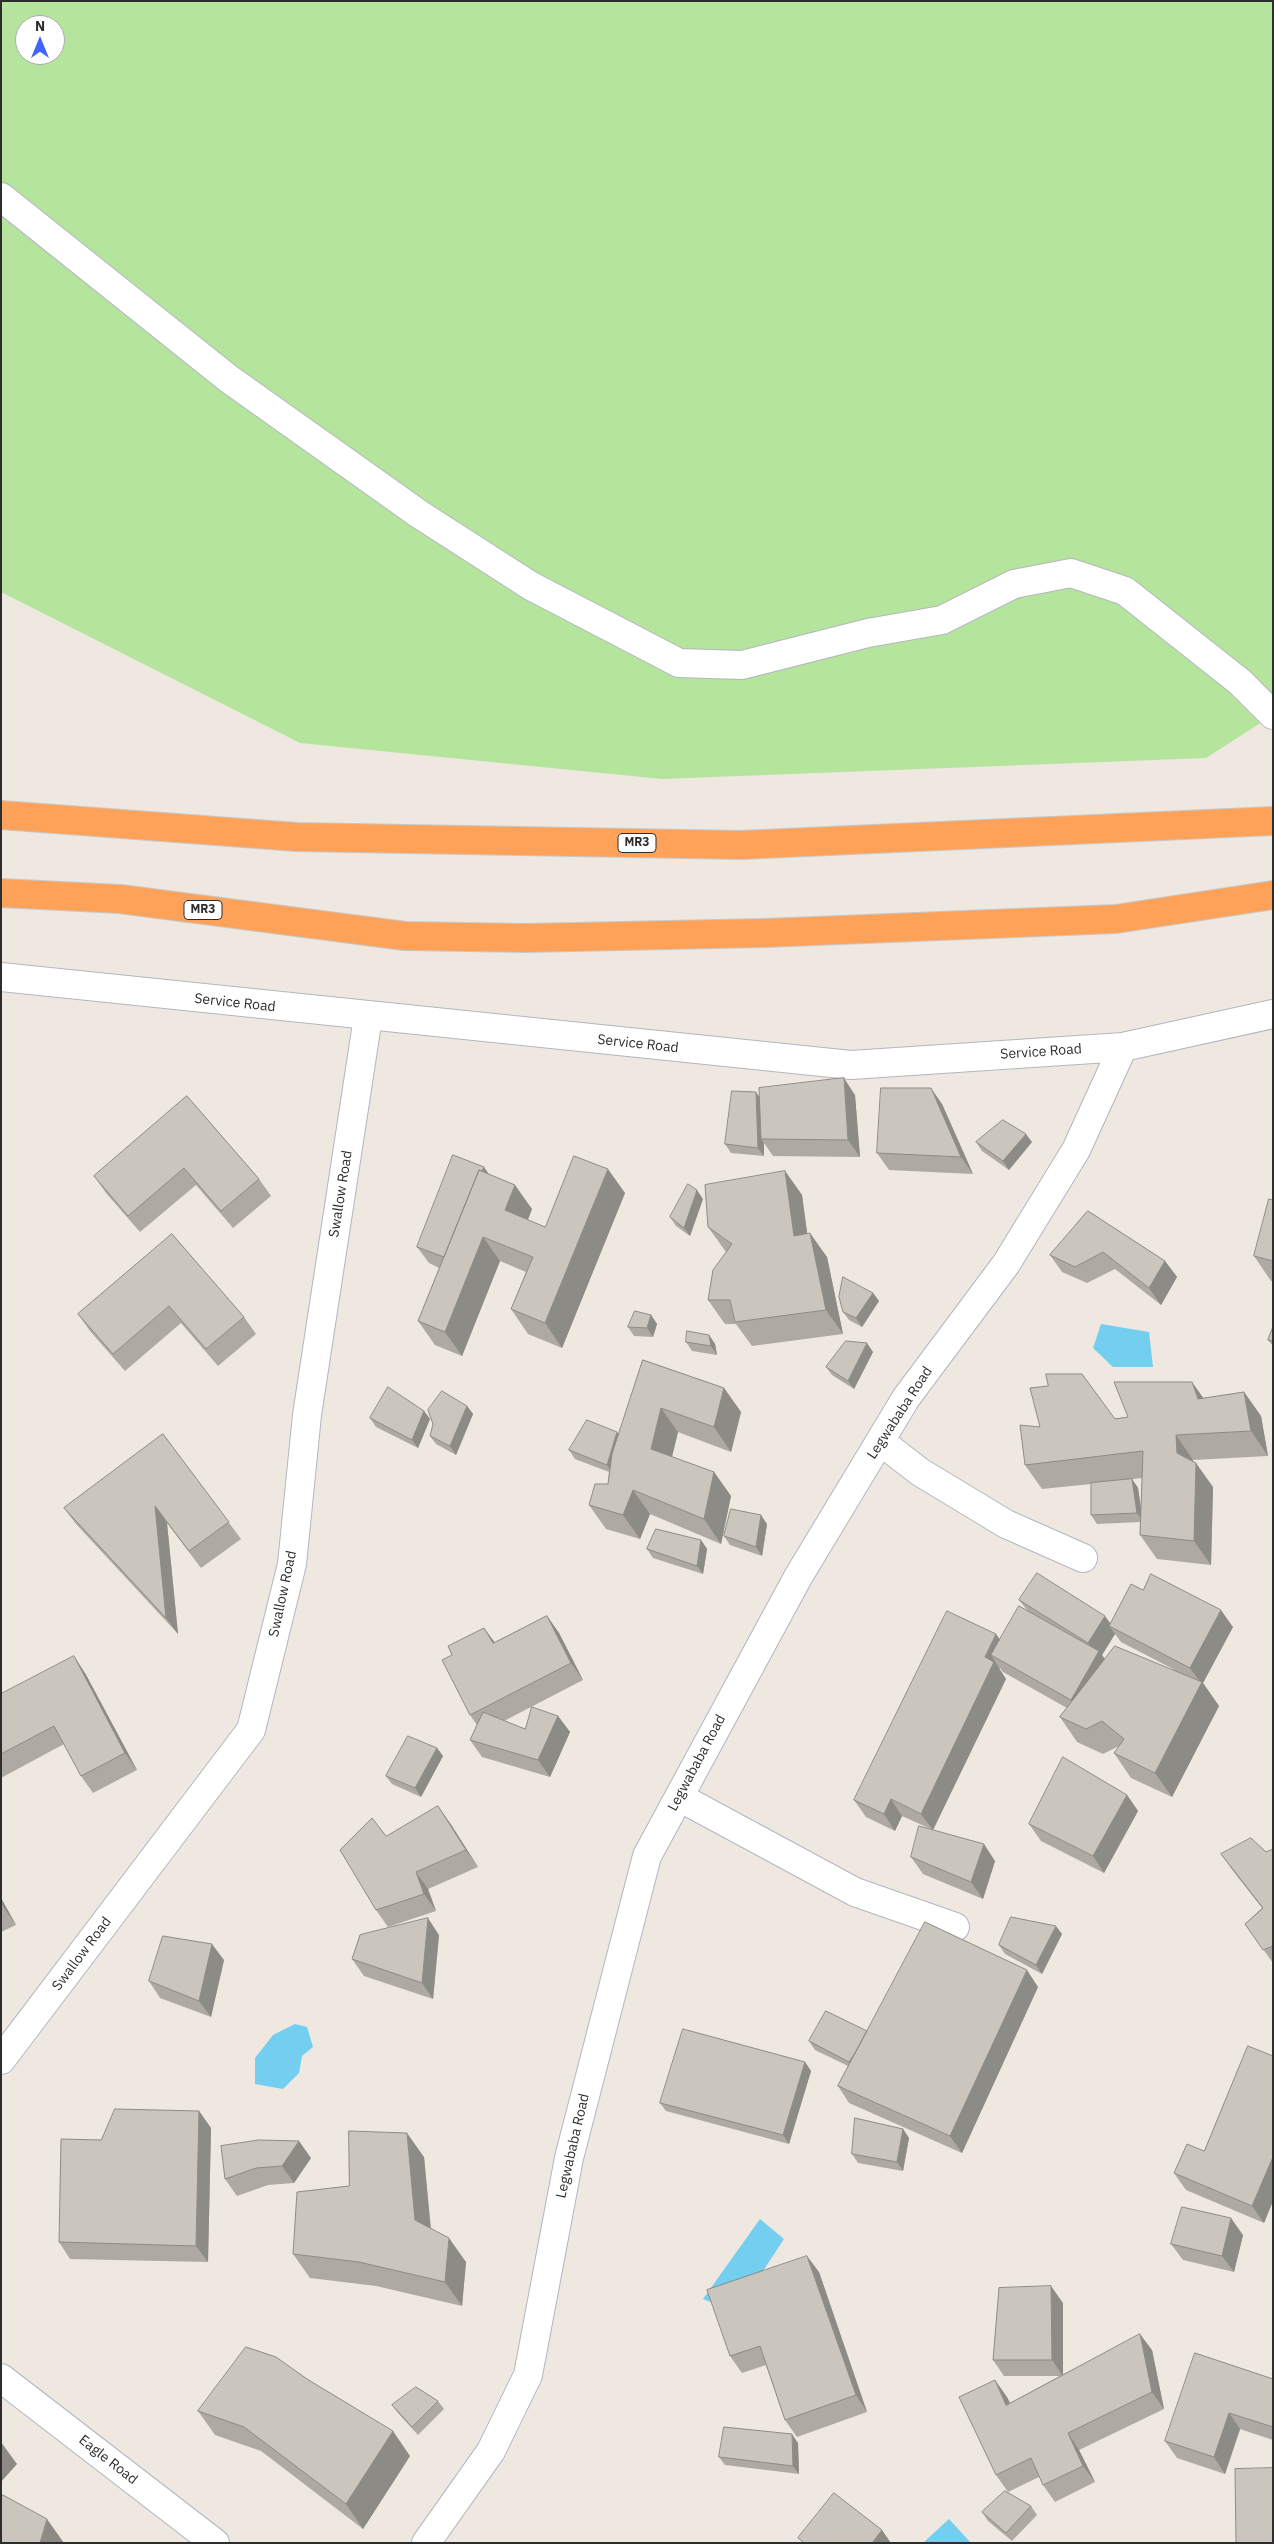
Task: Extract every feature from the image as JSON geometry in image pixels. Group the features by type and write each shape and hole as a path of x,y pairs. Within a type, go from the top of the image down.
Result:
{"highway":[{"name":"MR3","path":"1,816 297,837 742,845 1273,821"},
{"name":"MR3","path":"1,893 120,899 405,936 526,938 765,933 1116,919 1273,895"}],"street":[{"path":"1,197 229,379 419,514 531,586 679,663 742,665 868,633 942,620 1014,584 1071,573 1125,591 1240,682 1273,715"},
{"name":"Service Road","path":"1,977 368,1017 851,1065 1123,1047 1273,1014"},
{"name":"Swallow Road","path":"1,2060 251,1730 292,1564 307,1415 368,1017"},
{"name":"Legwababa Road","path":"426,2543 491,2450 528,2375 569,2158 647,1856 798,1578 906,1398 1006,1264 1073,1156 1123,1047"},
{"path":"880,1441 920,1472 1006,1524 1083,1558"},
{"path":"679,1797 855,1892 956,1926"},
{"name":"Eagle Road","path":"1,2378 215,2543"}],"green space":[{"path":"1,1 1273,1 1273,715 1206,758 662,779 300,743 1,592"}],"water":[{"path":"1101,1324 1149,1332 1153,1367 1113,1367 1093,1348"},
{"path":"295,2024 307,2027 313,2047 302,2056 299,2073 283,2089 255,2084 255,2058 273,2035"},
{"path":"760,2219 784,2239 736,2312 703,2299"},
{"path":"949,2519 971,2543 923,2543"}],"building":[{"path":"844,1078 848,1140 761,1139 759,1088"},
{"path":"881,1088 931,1088 961,1157 877,1153"},
{"path":"732,1091 756,1092 758,1148 725,1144"},
{"path":"187,1096 259,1179 221,1211 184,1168 128,1216 94,1176"},
{"path":"1003,1120 1026,1134 1003,1161 976,1142"},
{"path":"453,1155 484,1167 482,1171 479,1170 444,1257 417,1247"},
{"path":"574,1156 608,1169 545,1323 511,1309 533,1257 483,1237 445,1332 418,1321 479,1170 515,1185 505,1210 545,1227"},
{"path":"785,1171 794,1236 810,1233 826,1310 735,1322 730,1300 708,1300 713,1270 732,1244 708,1227 705,1185"},
{"path":"688,1184 697,1190 684,1228 670,1217"},
{"path":"1269,1199 1273,1200 1273,1261 1254,1256"},
{"path":"1088,1211 1165,1261 1149,1288 1103,1252 1075,1267 1050,1255"},
{"path":"172,1234 244,1317 206,1349 169,1306 113,1354 78,1314"},
{"path":"843,1277 873,1293 856,1318 843,1312 839,1297"},
{"path":"635,1311 651,1315 647,1328 628,1327"},
{"path":"1273,1327 1273,1341 1268,1340"},
{"path":"687,1331 709,1335 711,1346 686,1342"},
{"path":"846,1341 867,1343 848,1381 826,1367"},
{"path":"643,1360 724,1388 714,1427 661,1408 651,1449 714,1472 704,1519 633,1490 623,1515 589,1505 595,1484 608,1484 612,1454"},
{"path":"1046,1374 1082,1374 1115,1419 1128,1417 1114,1382 1192,1382 1198,1399 1244,1392 1251,1431 1176,1435 1177,1453 1196,1463 1194,1541 1140,1535 1143,1451 1025,1465 1020,1425 1040,1427 1030,1388 1048,1386"},
{"path":"388,1387 424,1411 412,1440 370,1418"},
{"path":"442,1391 467,1406 450,1446 430,1436 433,1424 428,1410"},
{"path":"587,1420 617,1432 607,1465 569,1450"},
{"path":"163,1434 229,1522 189,1551 155,1506 166,1618 64,1508"},
{"path":"1132,1479 1137,1513 1091,1515 1091,1483"},
{"path":"731,1509 761,1515 756,1547 724,1536"},
{"path":"656,1529 701,1540 697,1566 647,1549"},
{"path":"1037,1573 1105,1616 1088,1643 1019,1600"},
{"path":"1151,1574 1221,1610 1190,1668 1109,1626 1131,1584 1143,1590"},
{"path":"1019,1606 1099,1651 1071,1700 991,1655"},
{"path":"947,1611 996,1634 985,1657 994,1662 921,1814 891,1799 884,1814 854,1800"},
{"path":"547,1616 571,1663 470,1715 442,1660 452,1655 448,1646 484,1628 493,1643"},
{"path":"1115,1646 1202,1682 1155,1773 1114,1753 1124,1739 1102,1721 1086,1729 1060,1717"},
{"path":"74,1656 125,1753 81,1776 54,1726 1,1754 1,1694"},
{"path":"532,1707 558,1716 538,1760 470,1740 483,1712 525,1729"},
{"path":"408,1736 437,1748 415,1788 386,1776"},
{"path":"1063,1757 1127,1795 1093,1856 1029,1824"},
{"path":"438,1806 466,1850 416,1872 424,1894 376,1910 340,1850 372,1818 386,1836"},
{"path":"919,1826 984,1844 971,1882 911,1857"},
{"path":"1251,1838 1266,1852 1273,1849 1273,1946 1263,1950 1245,1924 1263,1908 1221,1854"},
{"path":"1011,1917 1056,1926 1036,1965 999,1945"},
{"path":"428,1918 422,1983 352,1959 360,1935"},
{"path":"925,1922 1027,1970 950,2136 838,2086"},
{"path":"163,1936 212,1944 199,2001 149,1981"},
{"path":"826,2011 867,2031 849,2062 809,2041"},
{"path":"683,2029 805,2062 783,2135 660,2103"},
{"path":"1248,2046 1273,2056 1273,2157 1252,2206 1174,2173 1187,2144 1204,2151"},
{"path":"115,2109 199,2111 196,2246 59,2242 61,2139 101,2140"},
{"path":"855,2118 903,2129 897,2162 852,2154"},
{"path":"349,2131 407,2133 415,2220 449,2238 445,2282 359,2262 293,2254 297,2192 349,2186"},
{"path":"259,2140 299,2141 282,2166 256,2168 225,2179 221,2146"},
{"path":"1182,2207 1231,2218 1222,2256 1171,2244"},
{"path":"807,2256 856,2395 785,2420 760,2346 730,2356 707,2290"},
{"path":"1051,2286 1052,2360 993,2360 999,2288"},
{"path":"1140,2334 1152,2392 1068,2433 1083,2466 1043,2485 1031,2458 996,2475 959,2397 995,2380 1006,2405"},
{"path":"246,2347 276,2357 307,2379 393,2431 346,2504 244,2427 198,2411"},
{"path":"1195,2353 1273,2379 1273,2427 1229,2413 1214,2457 1165,2441"},
{"path":"416,2387 438,2401 412,2427 392,2405"},
{"path":"724,2427 792,2434 793,2466 719,2457"},
{"path":"1273,2468 1273,2543 1236,2543 1235,2469"},
{"path":"1005,2491 1031,2506 1006,2533 982,2512"},
{"path":"834,2493 882,2530 872,2543 804,2543 798,2538"},
{"path":"3,2495 47,2519 40,2543 1,2543 1,2498"}]}
